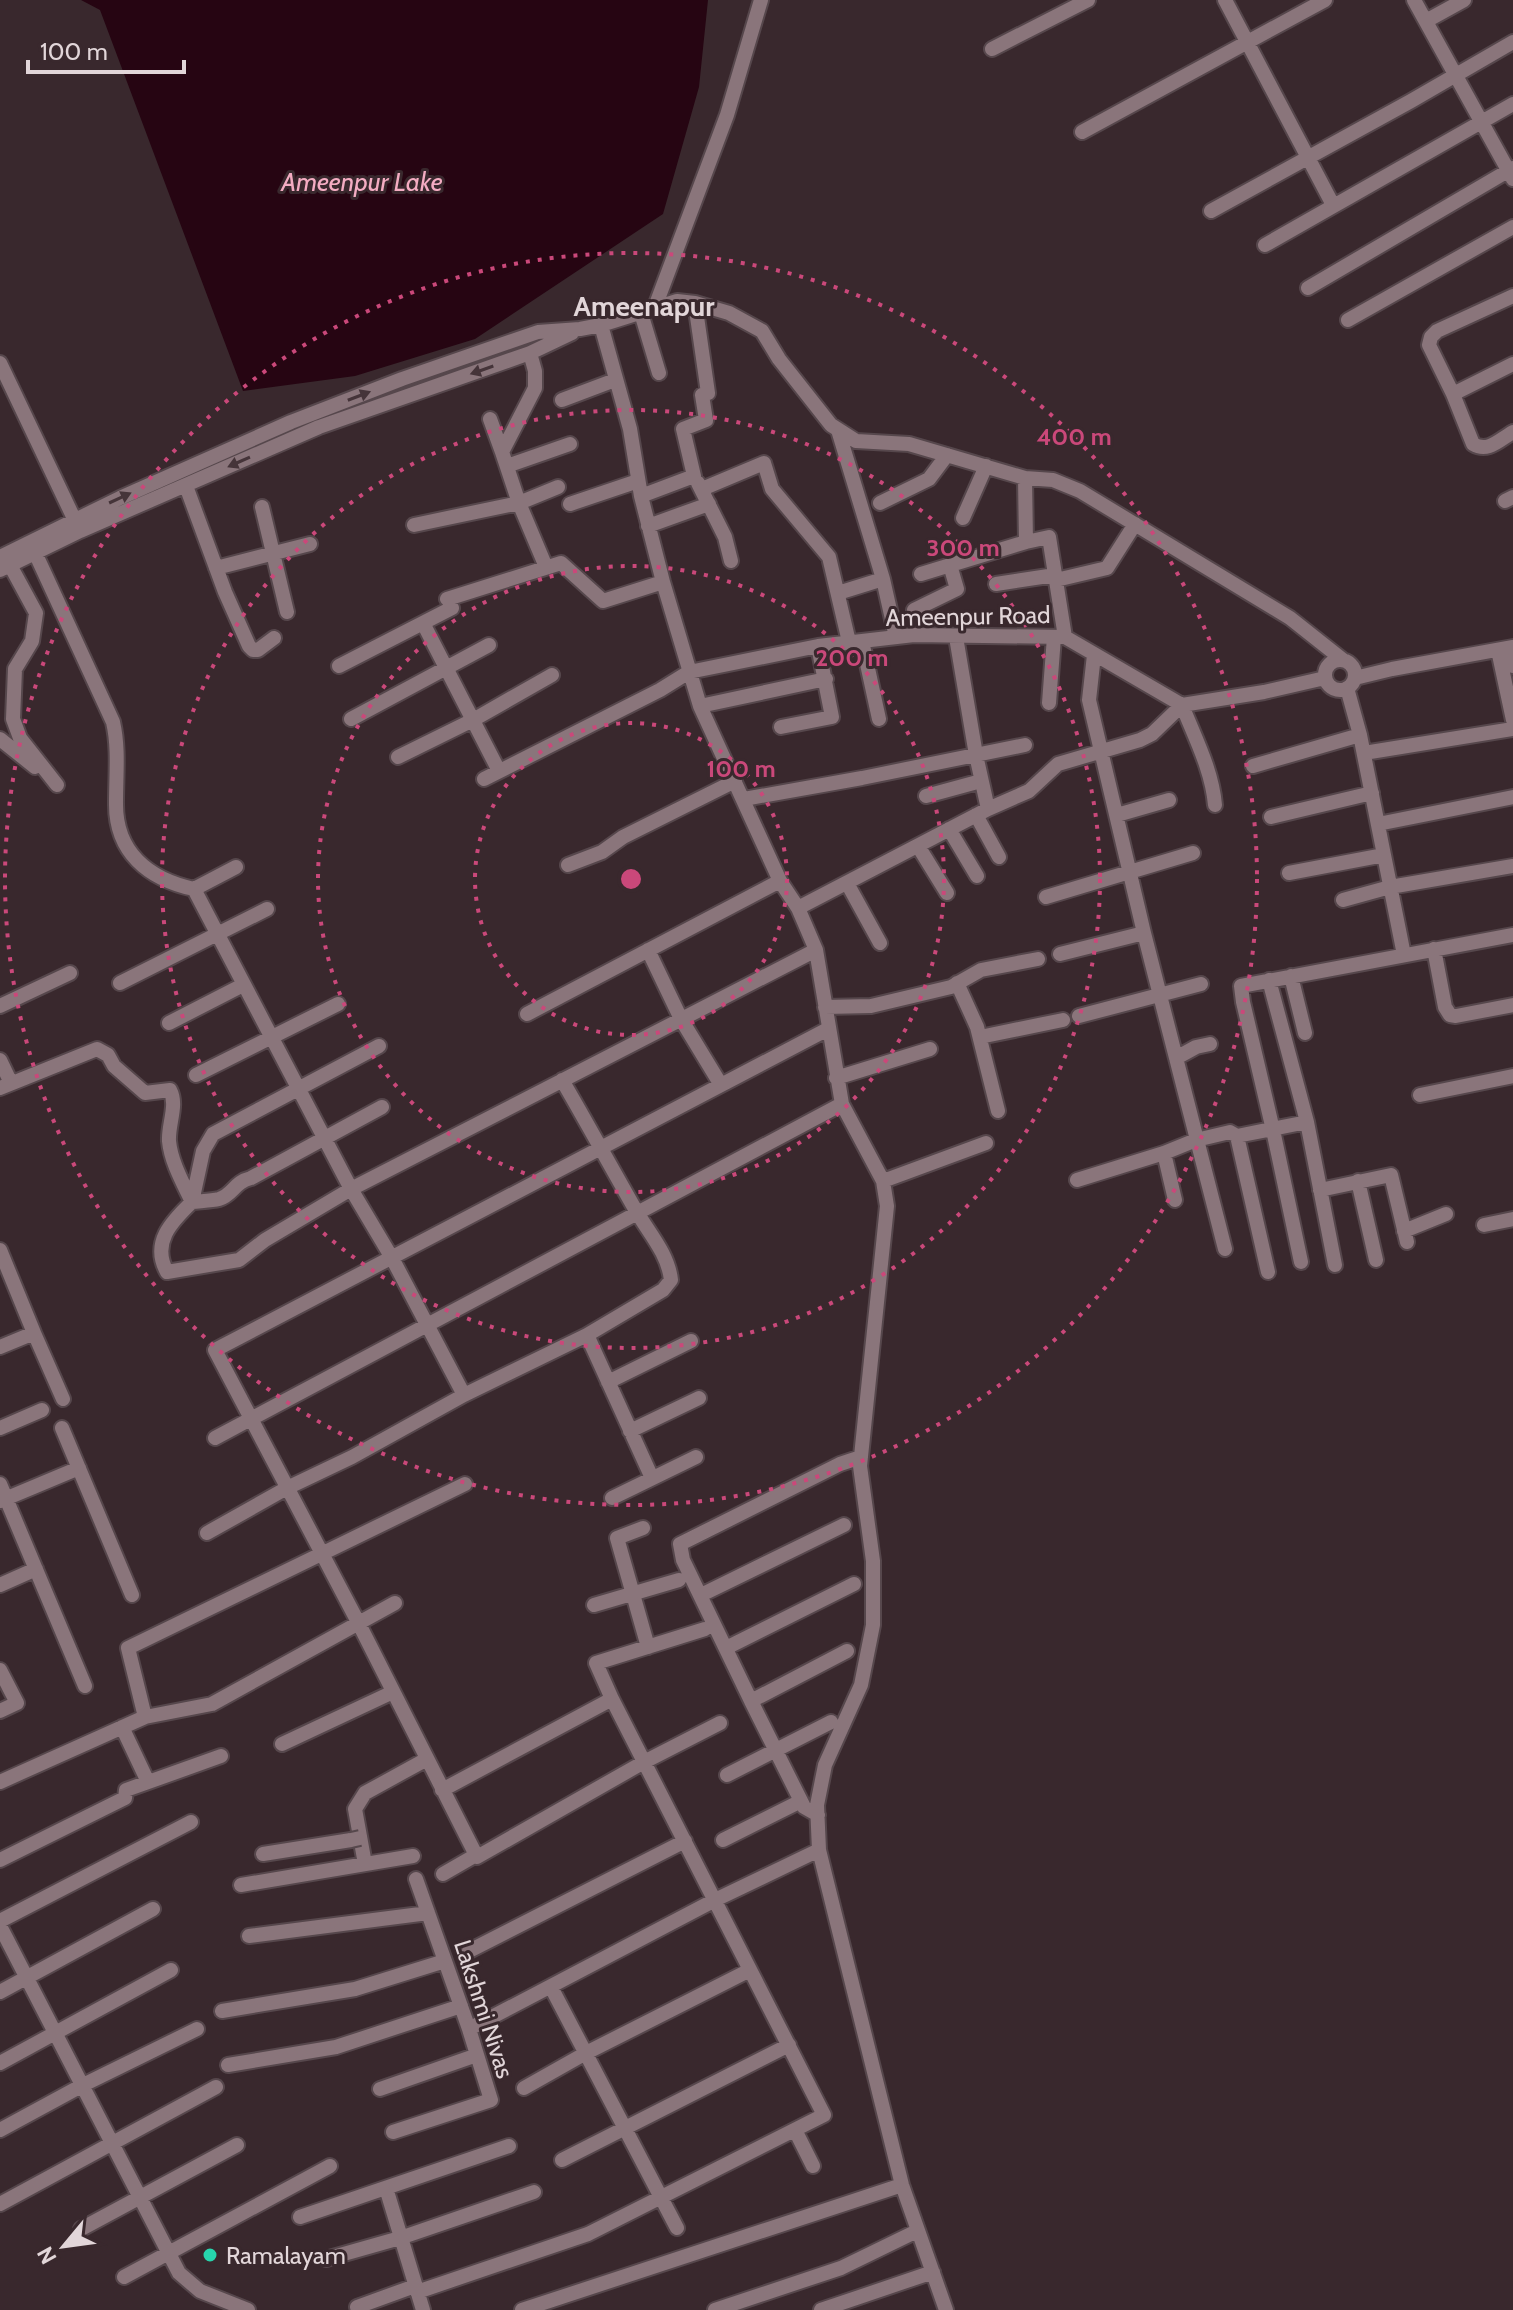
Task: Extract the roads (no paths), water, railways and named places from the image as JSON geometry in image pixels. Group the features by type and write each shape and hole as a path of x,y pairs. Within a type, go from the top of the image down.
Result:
{"street":[{"path":"655,307 727,115 761,0"},
{"path":"992,49 1088,0"},
{"path":"1225,0 1333,205"},
{"path":"1082,132 1325,0"},
{"path":"1308,288 1511,172 1414,0"},
{"path":"1426,21 1464,0"},
{"path":"1211,211 1513,42"},
{"path":"1265,245 1513,104"},
{"path":"1348,320 1513,227"},
{"path":"1513,296 1437,331 1429,345 1473,444 1487,448 1513,432"},
{"path":"0,739 57,785 20,738 13,719 15,669 32,641 36,613 3,564 291,422 402,379 538,332 601,325 677,301 695,303 729,313 762,331 779,359 831,425 856,441 909,444 1025,478 1053,480 1080,491 1290,618 1349,673 1404,955"},
{"path":"695,303 708,393 702,395 706,420 683,429 698,483 725,537 731,561"},
{"path":"641,313 659,373"},
{"path":"601,325 630,429 648,526 700,706 780,881 798,908 816,950 842,1104 883,1181 887,1206 860,1466 873,1561 873,1625 861,1685 825,1765 817,1805 819,1850 902,2185 946,2310"},
{"path":"77,526 186,486 319,427 530,353 580,329"},
{"path":"504,459 535,388 535,371 530,353"},
{"path":"0,363 77,526"},
{"path":"1453,394 1513,364"},
{"path":"562,400 615,380"},
{"path":"490,419 519,503 546,567"},
{"path":"838,430 883,579 896,637"},
{"path":"504,459 570,444"},
{"path":"880,503 929,479 947,455"},
{"path":"570,504 640,488 698,483 764,463 772,489 829,557 879,719"},
{"path":"963,518 986,466"},
{"path":"1025,478 1026,542"},
{"path":"186,486 249,646 258,650 274,638"},
{"path":"414,525 519,503 558,487"},
{"path":"648,526 709,504"},
{"path":"262,507 287,612"},
{"path":"996,584 1056,578 1107,568 1135,524"},
{"path":"921,574 1049,537 1056,578 1059,637 1049,703"},
{"path":"216,568 310,544"},
{"path":"33,548 113,722 117,753 115,806 128,852 152,873 194,889 236,867"},
{"path":"339,666 423,623 450,603 561,563 603,601 663,582"},
{"path":"914,610 957,589 950,565"},
{"path":"838,593 883,579"},
{"path":"423,623 499,771"},
{"name":"Ameenpur Road","path":"484,779 660,690 689,672 818,646 914,635 1059,637 1182,705"},
{"path":"956,637 981,781 982,812 999,857"},
{"path":"351,719 489,645"},
{"path":"781,727 832,717 818,646"},
{"path":"1349,673 1336,690 1325,678 1329,664 1349,673 1392,669 1507,649"},
{"path":"1507,649 1513,666"},
{"path":"1507,649 1513,720"},
{"path":"1094,655 1089,700 1144,933 1225,1249"},
{"path":"398,757 473,720 552,675"},
{"path":"798,908 982,812 1029,791 1058,764 1152,734 1182,705 1264,692 1325,678"},
{"path":"700,706 826,679"},
{"path":"1182,705 1208,769 1215,805"},
{"path":"1364,753 1513,729"},
{"path":"1253,766 1360,735"},
{"path":"744,799 1025,745"},
{"path":"568,865 602,852 623,837 735,781"},
{"path":"926,796 981,781"},
{"path":"1271,817 1372,793"},
{"path":"1378,824 1513,797"},
{"path":"1117,815 1169,800"},
{"path":"949,829 977,876"},
{"path":"918,846 947,893"},
{"path":"1046,897 1193,853"},
{"path":"1289,873 1384,855"},
{"path":"1343,900 1390,887 1513,866"},
{"path":"527,1014 780,881"},
{"path":"847,883 880,943"},
{"path":"194,889 351,1189 392,1258 464,1395"},
{"path":"120,983 267,909"},
{"path":"1060,954 1144,933"},
{"path":"1301,1262 1241,986 1513,935"},
{"path":"1434,949 1445,1007 1450,1015 1513,1005"},
{"path":"648,950 681,1019 721,1085"},
{"path":"379,1046 213,1134 203,1151 192,1202 163,1235 161,1258 167,1272 239,1260 265,1240 351,1189 816,950"},
{"path":"825,1007 871,1006 951,987 981,970 1038,959"},
{"path":"0,1006 70,973"},
{"path":"1291,976 1305,1033"},
{"path":"1269,980 1307,1122 1335,1265"},
{"path":"957,983 980,1037 998,1111"},
{"path":"1079,1016 1201,984"},
{"path":"169,1023 243,985"},
{"path":"196,1075 338,1004"},
{"path":"980,1037 1063,1020"},
{"path":"476,1855 215,1350 828,1029"},
{"path":"1176,1058 1196,1047 1210,1044"},
{"path":"0,1060 6,1086 97,1049 108,1055 114,1066 145,1093 170,1090 173,1106 169,1144 192,1202"},
{"path":"836,1078 930,1049"},
{"path":"1420,1095 1513,1076"},
{"path":"207,1533 464,1395 587,1335 663,1290 671,1280 654,1236 637,1213 562,1080"},
{"path":"215,1438 842,1104"},
{"path":"192,1202 220,1199 240,1181 251,1178 382,1107"},
{"path":"1077,1180 1196,1140 1230,1132 1237,1136 1307,1122"},
{"path":"1237,1136 1268,1272"},
{"path":"883,1181 986,1143"},
{"path":"1164,1153 1175,1200"},
{"path":"1320,1190 1391,1175 1406,1237 1446,1214"},
{"path":"1358,1181 1376,1260"},
{"path":"1484,1225 1513,1219"},
{"path":"1,1254 63,1399"},
{"path":"0,1347 34,1333"},
{"path":"587,1335 652,1478"},
{"path":"608,1382 691,1341"},
{"path":"630,1431 699,1398"},
{"path":"0,1428 42,1410"},
{"path":"62,1428 132,1595"},
{"path":"612,1498 696,1457"},
{"path":"818,1815 804,1807 683,1560 680,1544 840,1464 861,1457"},
{"path":"79,1468 2,1495 85,1686"},
{"path":"145,1717 128,1648 465,1484"},
{"path":"701,1595 844,1525"},
{"path":"643,1528 617,1538 648,1647"},
{"path":"0,1585 36,1569"},
{"path":"594,1605 679,1580"},
{"path":"726,1648 854,1584"},
{"path":"0,1782 145,1717 212,1704 395,1603"},
{"path":"357,2307 588,2234 824,2115 596,1663 705,1629"},
{"path":"751,1701 847,1651"},
{"path":"0,1670 17,1703 0,1711"},
{"path":"282,1744 393,1692"},
{"path":"442,1790 612,1699"},
{"path":"727,1775 831,1722"},
{"path":"443,1874 720,1723"},
{"path":"122,1727 148,1782"},
{"path":"0,1860 125,1798 126,1790 221,1756"},
{"path":"365,1864 355,1809 365,1793 427,1759"},
{"path":"723,1840 801,1801"},
{"path":"191,1822 0,1924 179,2273 200,2291 248,2310"},
{"path":"263,1854 356,1839"},
{"path":"469,1951 685,1841"},
{"path":"469,2029 715,1900 819,1850"},
{"path":"241,1885 413,1856"},
{"name":"Lakshmi Nivas","path":"393,2132 491,2100 416,1879"},
{"path":"0,1992 153,1909"},
{"path":"249,1936 428,1913"},
{"path":"222,2011 355,1989 445,1961"},
{"path":"0,2063 171,1970"},
{"path":"524,2088 750,1970"},
{"path":"551,1987 677,2228"},
{"path":"228,2065 336,2047 461,2006"},
{"path":"0,2130 197,2029"},
{"path":"562,2160 789,2045"},
{"path":"380,2089 477,2055"},
{"path":"0,2204 216,2087"},
{"path":"795,2130 813,2166"},
{"path":"81,2229 237,2145"},
{"path":"300,2217 509,2146"},
{"path":"124,2277 330,2166"},
{"path":"522,2310 902,2185"},
{"path":"386,2188 423,2310"},
{"path":"326,2259 400,2238 534,2192"},
{"path":"715,2310 841,2268 917,2231"},
{"path":"821,2310 933,2272"}],"water":[{"name":"Ameenpur Lake","path":"81,0 708,0 699,87 663,214 475,339 355,376 243,391 100,10"}],"place":[{"name":"Ramalayam","path":"210,2255"}],"district":[{"name":"Ameenapur","path":"644,306"}]}
